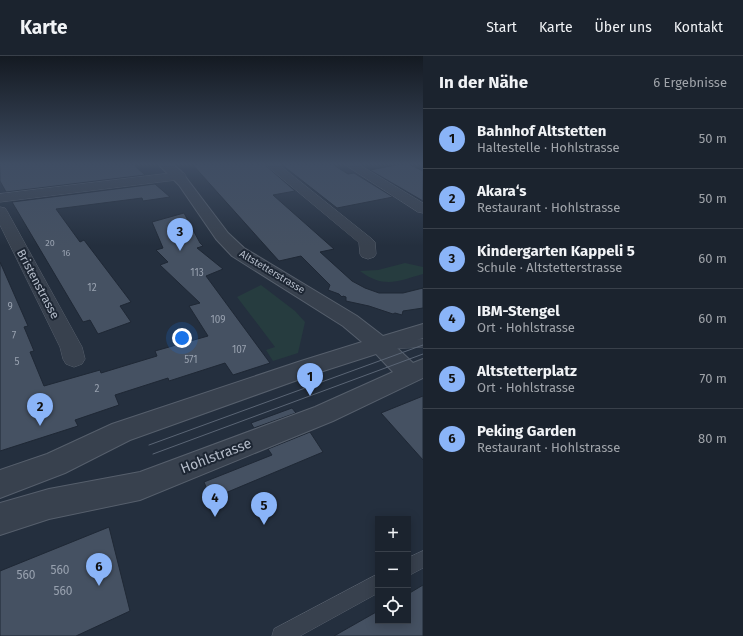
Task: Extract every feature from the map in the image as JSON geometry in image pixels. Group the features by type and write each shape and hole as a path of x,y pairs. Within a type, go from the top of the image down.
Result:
{"street":[{"path":"0,198 57,191"},
{"name":"Altstetterstrasse","path":"191,191 222,236 238,252 350,321 380,345 418,367"},
{"path":"304,191 367,242 368,254"},
{"path":"395,191 423,208"},
{"name":"Bristenstrasse","path":"0,211 71,347 74,359"},
{"path":"0,484 55,464 122,432 302,370 423,331"},
{"name":"Hohlstrasse","path":"0,520 49,504 140,486 324,414 418,367"}],"lane":[{"path":"380,345 423,343"},
{"path":"411,565 423,558"},
{"path":"281,636 375,585"}],"green space":[{"path":"405,263 423,267 423,274 398,281 384,282 369,277 360,271 378,270"},
{"path":"261,285 295,311 305,322 298,353 273,361 266,350 275,347 237,297"}],"building":[{"path":"99,191 163,191 170,197 143,201 142,198 56,209 80,242 84,240 131,302 120,306 131,322 98,334 90,320 83,322 12,202"},
{"path":"216,191 295,191 273,195 334,249 320,252 352,281 379,293 403,293 423,288 423,308 403,311 402,315 395,313 393,314 369,306 346,301 346,297 342,297 339,294 328,290 330,285 301,256 279,261"},
{"path":"315,191 383,191 393,197 337,208"},
{"path":"406,191 423,191 423,201"},
{"path":"184,213 203,246 197,248 223,269 206,276 270,363 233,375 225,363 169,381 168,378 115,395 119,405 75,420 78,426 0,451 0,262 28,326 24,327 34,351 30,352 44,386 100,370 101,373 157,356 155,351 208,336 189,306 200,303 160,265 168,262 156,250 163,248 152,222"},
{"path":"423,396 423,460 381,413"},
{"path":"292,408 296,413 254,428 251,423"},
{"path":"310,432 323,452 211,499 204,482 272,455 268,449"},
{"path":"109,527 130,611 76,636 0,636 0,571"},
{"path":"423,585 423,636 334,636 375,613 375,624 411,624 411,592"}],"tram line":[{"path":"149,445 423,345"},
{"path":"153,454 423,354"}],"place":[{"name":"Kindergarten Kappeli 5","path":"180,251"},
{"name":"Bahnhof Altstetten","path":"310,396"},
{"name":"Akara‘s","path":"40,426"},
{"name":"IBM-Stengel","path":"215,517"},
{"name":"Altstetterplatz","path":"264,525"},
{"name":"Peking Garden","path":"99,586"}]}
